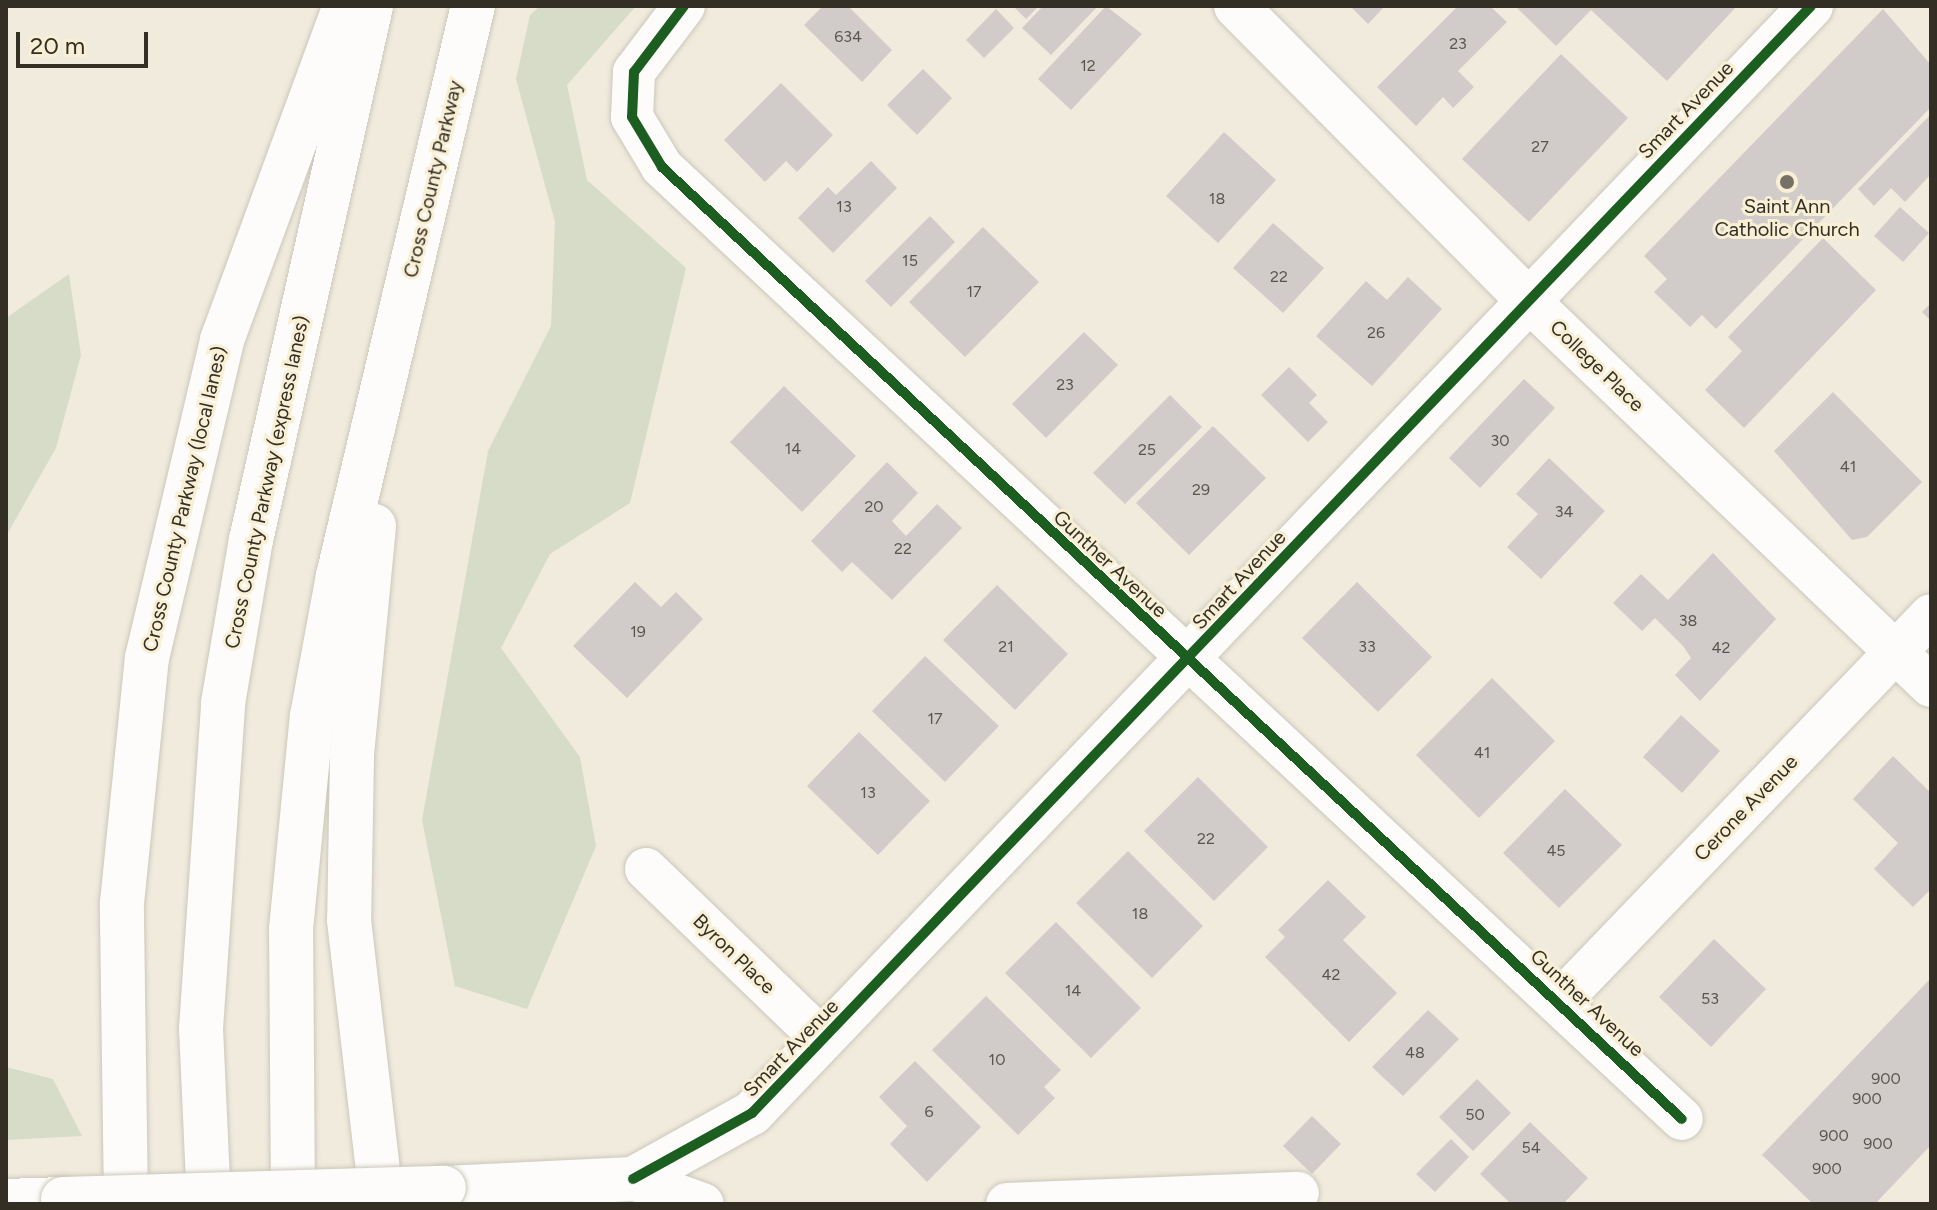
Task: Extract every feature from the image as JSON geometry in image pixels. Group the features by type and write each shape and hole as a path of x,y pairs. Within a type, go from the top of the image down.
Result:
{"main road":[{"name":"Cross County Parkway (local lanes)","path":"126,1204 122,903 147,658 222,340 345,6"},
{"name":"Cross County Parkway (express lanes)","path":"209,1204 201,1029 223,703 251,540 371,6"},
{"name":"Cross County Parkway","path":"392,353 473,6"},
{"name":"College Place","path":"1236,6 1528,300"},
{"name":"Smart Avenue","path":"633,1179 752,1113 1811,6"},
{"path":"293,1204 288,1058 301,803 338,576 392,353"},
{"path":"382,1204 354,1001 349,838 392,353"},
{"path":"6,1201 633,1179"}],"street":[{"name":"Gunther Avenue","path":"684,6 634,72 632,117 662,167 1187,661 1560,1001 1682,1119"},
{"name":"College Place","path":"1528,300 1931,686"},
{"name":"Cerone Avenue","path":"1560,1001 1931,615"},
{"name":"Byron Place","path":"646,869 823,1040"},
{"path":"633,1179 703,1204"},
{"path":"1007,1204 1298,1193"}],"green space":[{"path":"540,6 636,6 567,85 587,180 686,268 630,503 550,554 501,648 580,757 596,846 527,1009 455,986 422,820 488,451 551,326 555,222 516,79 530,15"},
{"path":"69,274 81,355 56,448 6,536 6,318"},
{"path":"6,1067 53,1079 82,1136 6,1140"}],"building":[{"path":"823,6 848,6 892,50 862,82 804,25"},
{"path":"1013,6 1039,6 1026,19"},
{"path":"1043,6 1098,6 1051,55 1022,28"},
{"path":"1106,6 1142,34 1071,110 1038,79"},
{"path":"1350,6 1385,6 1368,24"},
{"path":"1458,6 1490,6 1507,22 1458,71 1474,87 1453,108 1443,97 1416,126 1377,87"},
{"path":"1737,6 1667,81 1591,10 1556,46 1517,8"},
{"path":"996,9 1014,28 984,58 966,40"},
{"name":"Saint Ann Catholic Church","path":"1883,9 1931,65 1931,107 1716,329 1702,315 1690,327 1654,292 1667,279 1644,256"},
{"path":"1561,54 1628,118 1529,222 1462,159"},
{"path":"923,69 952,98 917,135 887,105"},
{"path":"781,83 833,135 797,172 786,161 765,182 724,140"},
{"path":"1931,114 1931,174 1905,202 1891,188 1874,206 1858,189"},
{"path":"1224,132 1276,180 1218,243 1166,196"},
{"path":"871,161 897,188 833,253 798,218 828,187 836,195"},
{"path":"1900,207 1929,233 1903,262 1874,236"},
{"path":"930,216 955,242 891,307 865,281"},
{"path":"1273,223 1324,268 1283,313 1233,268"},
{"path":"983,227 1039,282 965,357 909,302"},
{"path":"1823,238 1876,290 1744,428 1705,390 1742,351 1728,337"},
{"path":"1408,277 1442,309 1372,386 1316,336 1366,281 1387,300"},
{"path":"1931,303 1931,321 1922,312"},
{"path":"1084,332 1118,365 1046,438 1012,404"},
{"path":"1289,367 1317,395 1309,403 1328,422 1308,442 1261,395"},
{"path":"1524,379 1555,408 1480,488 1449,458"},
{"path":"784,386 856,456 802,512 730,442"},
{"path":"1833,392 1922,482 1867,537 1852,540 1774,451"},
{"path":"1170,395 1202,427 1125,504 1093,473"},
{"path":"1213,426 1266,478 1189,555 1136,503"},
{"path":"1549,458 1605,511 1541,579 1507,547 1538,514 1516,494"},
{"path":"887,462 918,493 892,521 906,536 937,504 962,528 892,600 852,562 842,572 811,541"},
{"path":"1713,553 1776,619 1700,701 1675,675 1691,658 1683,646 1655,618 1642,631 1613,603 1641,574 1668,600"},
{"path":"635,582 661,607 676,592 703,619 627,698 573,646"},
{"path":"1357,582 1432,657 1378,712 1302,638"},
{"path":"997,585 1068,654 1015,710 943,640"},
{"path":"925,656 999,726 945,782 872,711"},
{"path":"1492,678 1555,741 1479,818 1416,755"},
{"path":"1681,715 1720,751 1682,793 1643,757"},
{"path":"859,732 930,801 878,855 807,786"},
{"path":"1893,756 1931,793 1931,889 1913,907 1874,869 1898,843 1853,799"},
{"path":"1198,777 1268,847 1214,901 1144,831"},
{"path":"1565,789 1622,845 1559,908 1503,853"},
{"path":"1128,851 1203,926 1152,978 1076,903"},
{"path":"1328,880 1366,917 1343,940 1397,993 1349,1042 1265,957 1285,937 1278,930"},
{"path":"1056,922 1141,1008 1091,1058 1005,973"},
{"path":"1714,939 1766,989 1711,1047 1659,997"},
{"path":"1931,978 1931,1145 1875,1204 1813,1204 1762,1155"},
{"path":"986,996 1061,1070 1044,1087 1055,1098 1018,1135 932,1050"},
{"path":"1428,1010 1459,1039 1403,1096 1372,1067"},
{"path":"915,1061 981,1127 927,1182 890,1144 907,1126 879,1097"},
{"path":"1477,1079 1511,1113 1473,1151 1439,1117"},
{"path":"1312,1116 1341,1144 1312,1174 1283,1146"},
{"path":"1530,1122 1588,1178 1563,1204 1511,1204 1480,1174"},
{"path":"1451,1139 1469,1157 1435,1192 1416,1174"}],"cycle path":[{"path":"684,6 634,72 632,117 662,167 1682,1119"},
{"path":"633,1179 752,1113 1811,6"}],"place":[{"name":"Saint Ann Catholic Church","path":"1787,182"}]}
